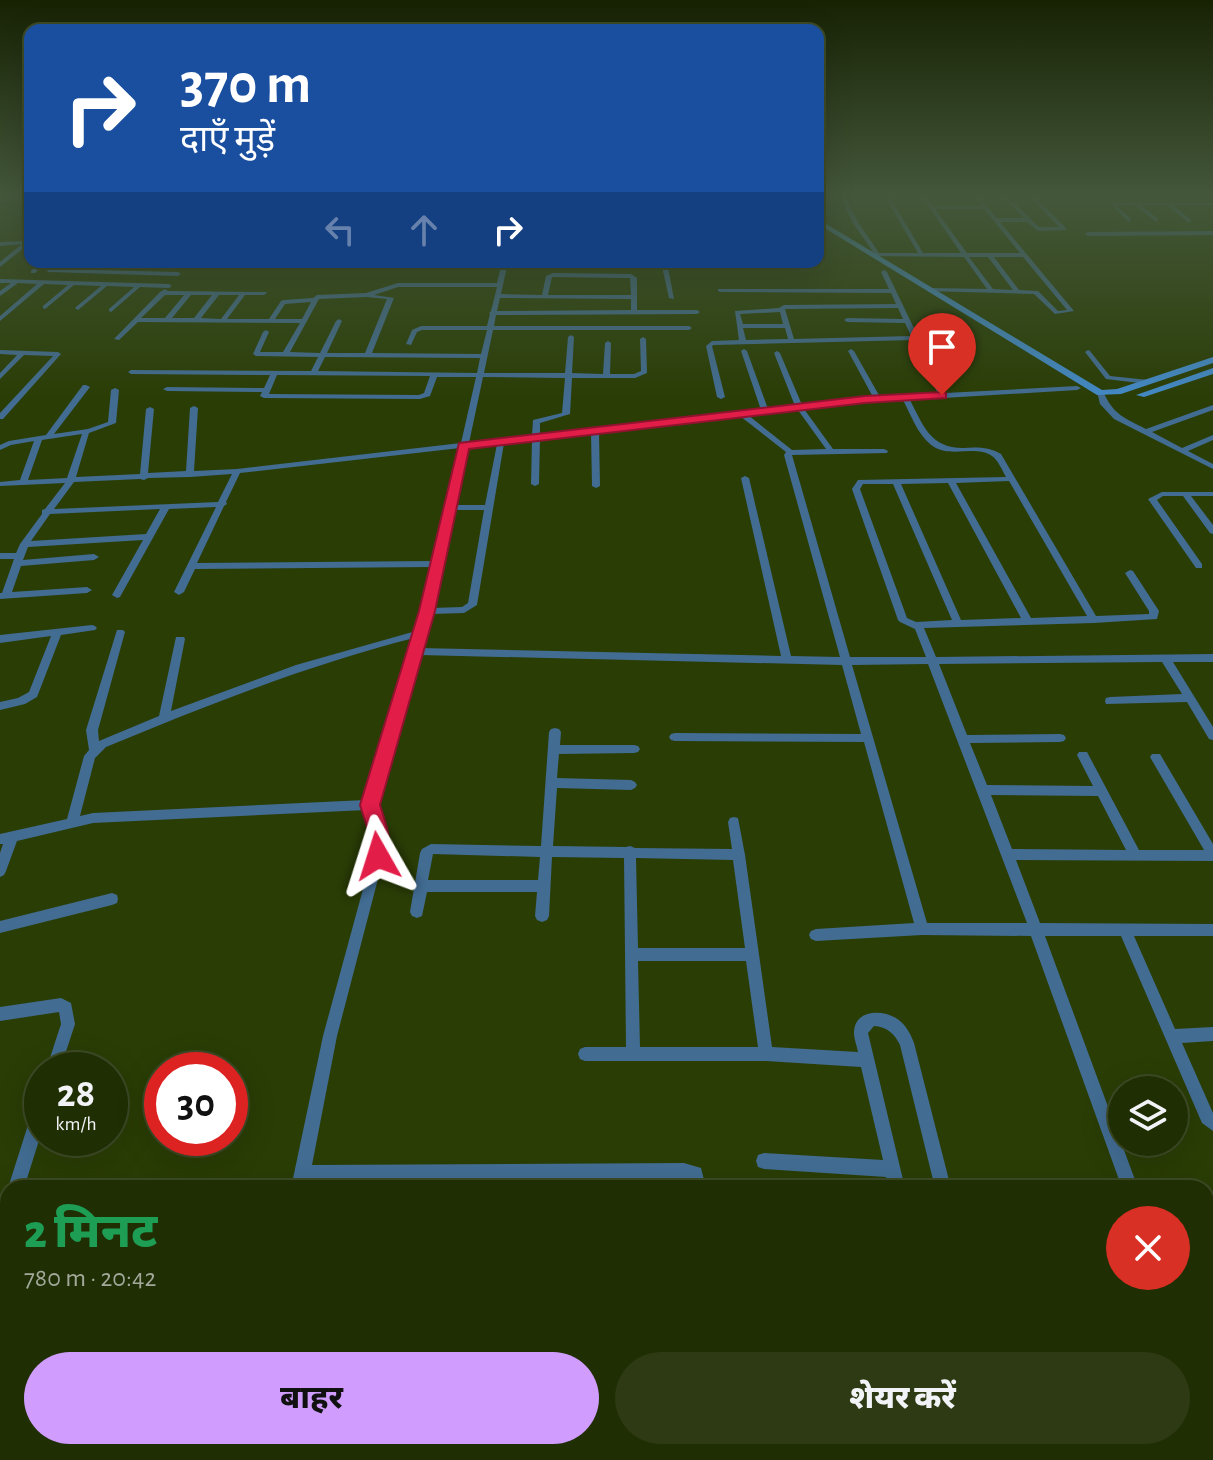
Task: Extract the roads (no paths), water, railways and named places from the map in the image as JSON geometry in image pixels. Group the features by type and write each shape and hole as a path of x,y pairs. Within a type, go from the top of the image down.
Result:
{"main road":[{"path":"878,262 884,272 1077,388 1101,396 1126,399 1211,373"},
{"path":"881,262 1101,396 1213,360"}],"street":[{"path":"971,262 991,291"},
{"path":"995,262 1018,292"},
{"path":"930,290 1039,293 1057,313 1071,311 1031,262"},
{"path":"33,272 37,268"},
{"path":"117,339 169,286 178,274 178,268"},
{"path":"301,1180 330,1036 378,856 379,833 370,805 427,611 504,268"},
{"path":"665,268 672,298"},
{"path":"50,271 178,274"},
{"path":"884,272 942,395"},
{"path":"545,296 551,275 631,276 634,278 634,313"},
{"path":"590,296 591,275"},
{"path":"0,281 169,286"},
{"path":"0,294 16,282"},
{"path":"1,318 42,283"},
{"path":"45,307 72,284"},
{"path":"78,308 105,285"},
{"path":"367,295 398,285 500,285"},
{"path":"111,310 138,286"},
{"path":"720,290 892,291"},
{"path":"162,293 264,293"},
{"path":"168,319 189,293"},
{"path":"197,319 217,293"},
{"path":"224,319 243,293"},
{"path":"271,320 283,302 367,295 391,298 368,355"},
{"path":"498,296 634,297"},
{"path":"285,355 314,300"},
{"path":"766,412 744,347 737,312 799,306 900,306"},
{"path":"782,310 792,342"},
{"path":"492,313 697,312"},
{"path":"137,320 303,321"},
{"path":"847,320 907,321"},
{"path":"313,374 339,321"},
{"path":"739,326 787,326"},
{"path":"409,344 417,329 689,328"},
{"path":"266,332 256,354 485,356"},
{"path":"535,484 537,420 566,414 571,337"},
{"path":"721,397 710,345 744,347 792,342 913,338"},
{"path":"131,372 606,377 643,374 643,339"},
{"path":"606,377 608,343"},
{"path":"851,351 878,399"},
{"path":"0,352 58,355 0,417"},
{"path":"0,377 23,352"},
{"path":"1088,352 1108,378 1148,382"},
{"path":"777,353 800,408 830,450"},
{"path":"329,374 338,355"},
{"path":"274,375 263,394 266,396 424,396 434,376"},
{"path":"354,396 364,375"},
{"path":"23,483 44,438 86,387"},
{"path":"0,484 237,471 878,399 1077,388"},
{"path":"167,389 266,390"},
{"path":"0,448 9,443 87,431 112,423 115,390"},
{"path":"1101,396 1108,410 1117,417 1213,467"},
{"path":"905,397 935,444 944,448 991,451 998,456 1094,620"},
{"path":"0,403 14,403"},
{"path":"1146,432 1213,407"},
{"path":"190,475 194,408"},
{"path":"144,478 150,409"},
{"path":"743,415 790,452 884,451"},
{"path":"87,431 70,482 24,544 3,596 87,590"},
{"path":"595,431 596,486"},
{"path":"1182,451 1213,437"},
{"path":"427,611 464,610 472,605 501,441"},
{"path":"790,452 788,455 922,929"},
{"path":"179,592 237,471"},
{"path":"745,478 787,660"},
{"path":"1010,479 861,482 856,489 904,622 917,625 1154,617 1154,611 1130,573"},
{"path":"951,480 1028,622"},
{"path":"896,481 958,624"},
{"path":"1199,566 1152,503 1157,494 1213,494"},
{"path":"1185,494 1213,531"},
{"path":"45,512 223,504"},
{"path":"117,595 166,507"},
{"path":"451,507 488,508"},
{"path":"24,544 149,537"},
{"path":"0,556 18,559 94,557"},
{"path":"192,566 436,564"},
{"path":"917,625 984,790 1127,1180"},
{"path":"0,639 92,628"},
{"path":"72,822 94,749 92,730 120,632"},
{"path":"0,706 21,701 33,694 57,633"},
{"path":"94,749 164,718 306,666 421,633"},
{"path":"164,718 180,639"},
{"path":"416,651 847,661 1213,658"},
{"path":"1165,658 1213,736"},
{"path":"1110,701 1190,698"},
{"path":"542,916 555,732"},
{"path":"675,737 869,738"},
{"path":"964,739 1060,738"},
{"path":"554,750 634,749"},
{"path":"1083,755 1135,855"},
{"path":"1156,757 1213,856"},
{"path":"551,783 631,785"},
{"path":"984,790 1102,791"},
{"path":"0,871 6,837 72,822 148,814 370,805"},
{"path":"734,822 766,1054"},
{"path":"417,912 426,853 431,849 739,855"},
{"path":"630,851 633,1053"},
{"path":"1008,854 1213,856"},
{"path":"421,886 544,886"},
{"path":"0,927 112,899"},
{"path":"816,935 922,929 1213,930"},
{"path":"1126,932 1207,1118 1213,1123"},
{"path":"633,954 753,955"},
{"path":"0,1014 61,1005 66,1008 68,1024 59,1052"},
{"path":"895,1180 862,1027 871,1019 881,1018 901,1029 941,1180"},
{"path":"1171,1036 1213,1034"},
{"path":"585,1054 766,1054 867,1060"},
{"path":"19,1180 26,1156"},
{"path":"764,1161 892,1169"},
{"path":"448,1180 684,1171 695,1174 696,1180"}]}
